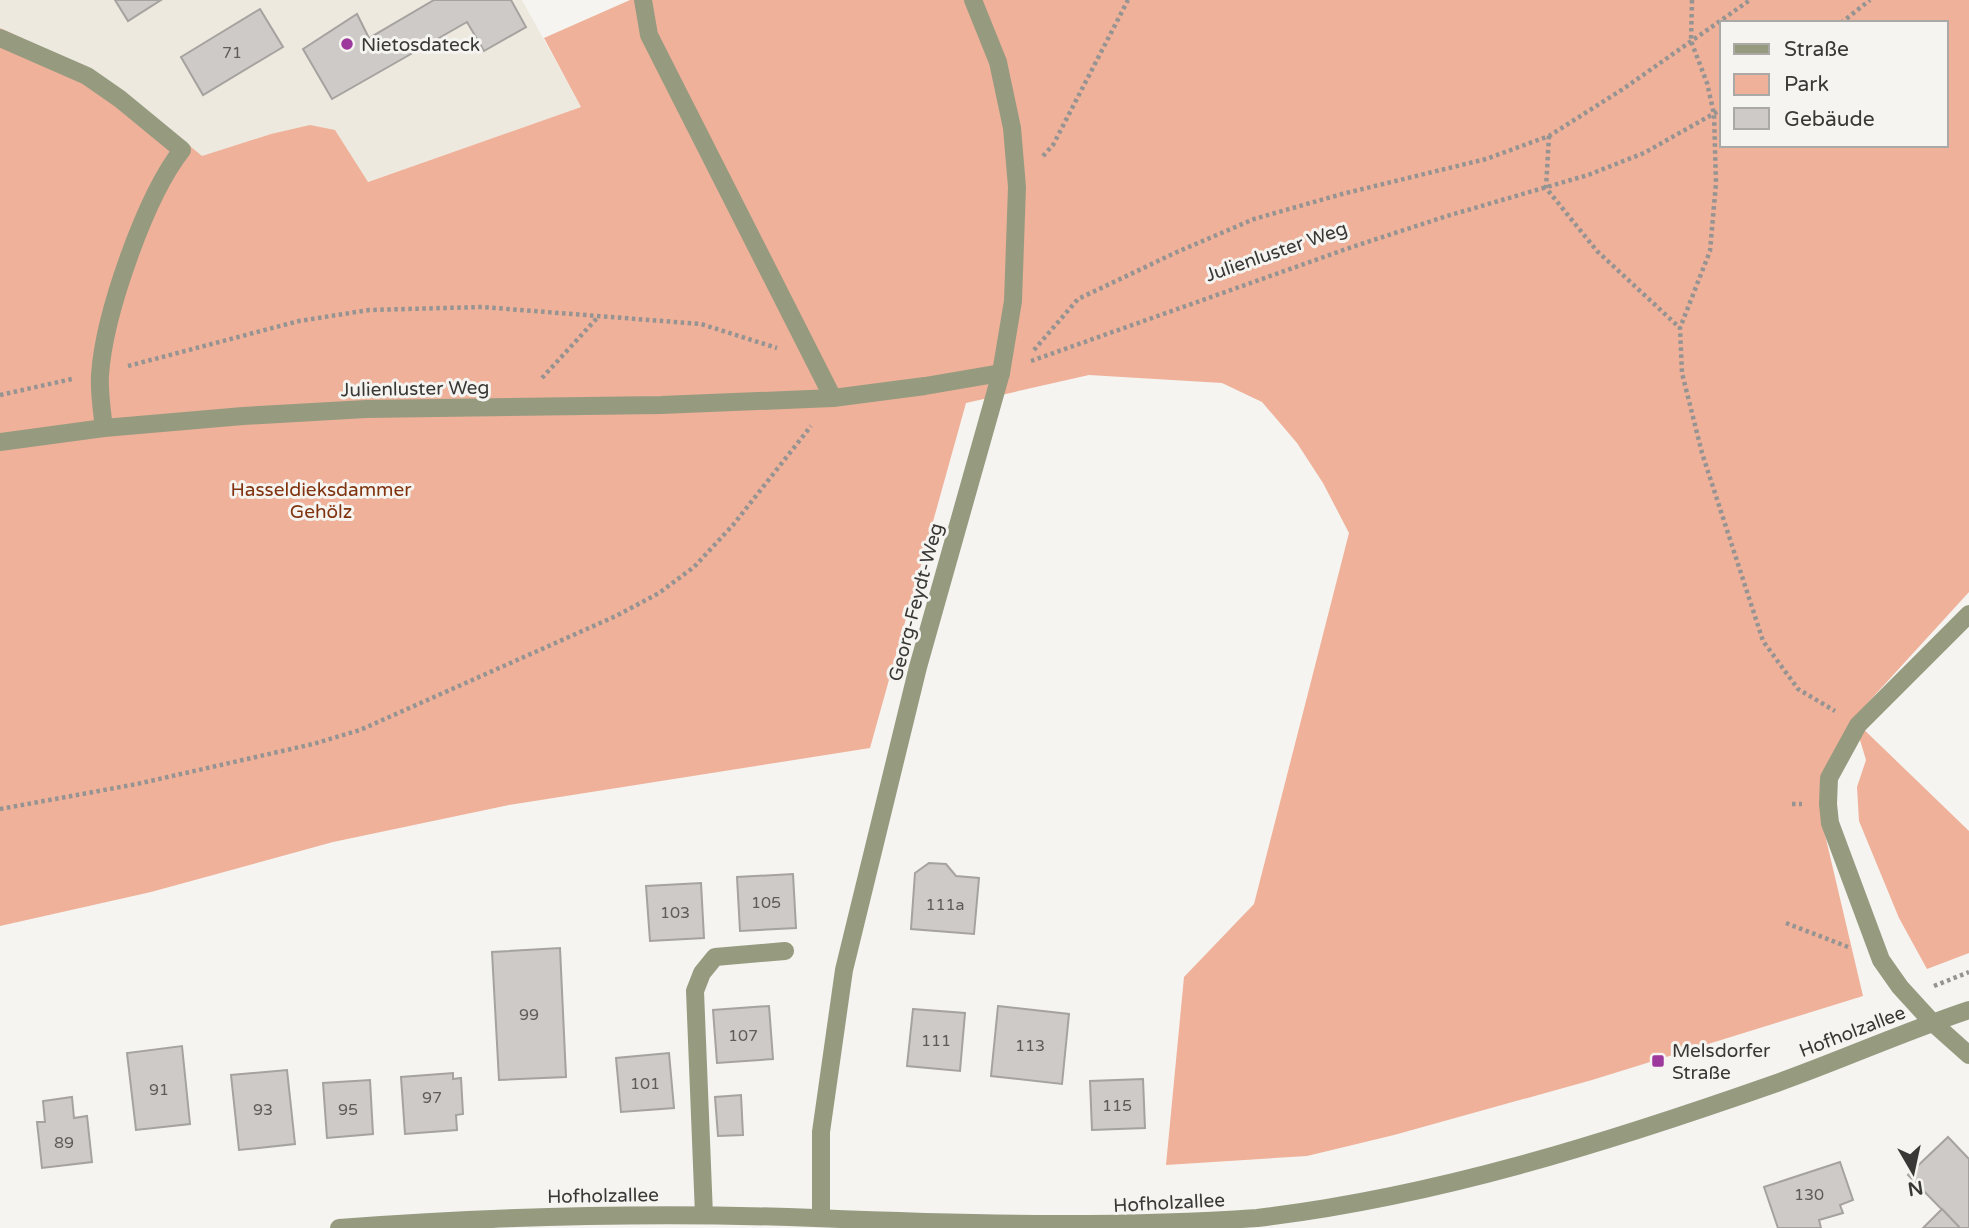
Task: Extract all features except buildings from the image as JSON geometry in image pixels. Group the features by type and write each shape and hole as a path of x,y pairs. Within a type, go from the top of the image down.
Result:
{"street":[{"path":"643,0 649,35 833,398"},
{"name":"Georg-Feydt-Weg","path":"831,1222 821,1132 844,970 918,667 1001,373 1013,301 1017,187 1012,128 998,62 973,0"},
{"path":"0,38 88,76 182,150 168,168 143,223 112,310 100,373 104,428"},
{"name":"Julienluster Weg","path":"0,442 104,428 366,409 661,405 833,398 1001,373"},
{"path":"1969,614 1858,725 1829,778 1828,804 1830,823 1881,960 1900,987 1932,1022 1969,1055"},
{"path":"704,1215 695,990 702,973 715,957 785,951"},
{"name":"Hofholzallee","path":"340,1228 611,1214 1042,1227 1166,1224 1254,1218 1321,1209 1531,1163 1778,1082 1969,1010"}],"path":[{"path":"1692,0 1691,41 1707,83 1714,114 1716,183 1710,251 1680,328 1682,373 1702,453 1763,641 1798,689 1858,725"},
{"path":"1720,21 1751,0"},
{"path":"1844,21 1870,0"},
{"path":"1017,187 1053,145 1126,1"},
{"path":"1680,328 1597,251 1546,188 1549,136 1623,89 1720,21"},
{"name":"Julienluster Weg","path":"1549,136 1486,159 1342,194 1254,219 1177,252 1078,299 1038,344 1025,363 1352,247 1588,175 1644,153 1720,110"},
{"path":"0,396 299,321 369,310 482,307 701,324 814,360"},
{"path":"517,407 598,316"},
{"path":"0,809 137,784 313,744 360,730 616,615 659,593 694,567 733,525 833,398"},
{"path":"1786,923 1881,960"}],"shaded area":[{"path":"0,0 522,0 581,107 367,182 335,130 271,134 202,157 144,108 89,69 0,28"}],"green space":[{"name":"Hasseldieksdammer Gehölz","path":"630,0 1969,0 1969,592 1853,719 1969,831 1969,953 1927,969 1899,918 1859,821 1857,787 1866,760 1854,720 1822,822 1863,996 1592,1080 1394,1135 1307,1156 1166,1165 1184,977 1254,904 1349,533 1323,483 1297,443 1262,402 1222,383 1089,375 966,403 870,748 509,805 333,842 151,892 0,926 0,28 89,69 144,108 202,156 271,134 310,125 335,130 368,182 581,107 544,38"}],"place":[{"name":"Nietosdateck","path":"347,44"},
{"name":"Melsdorfer Straße","path":"1658,1061"}]}
